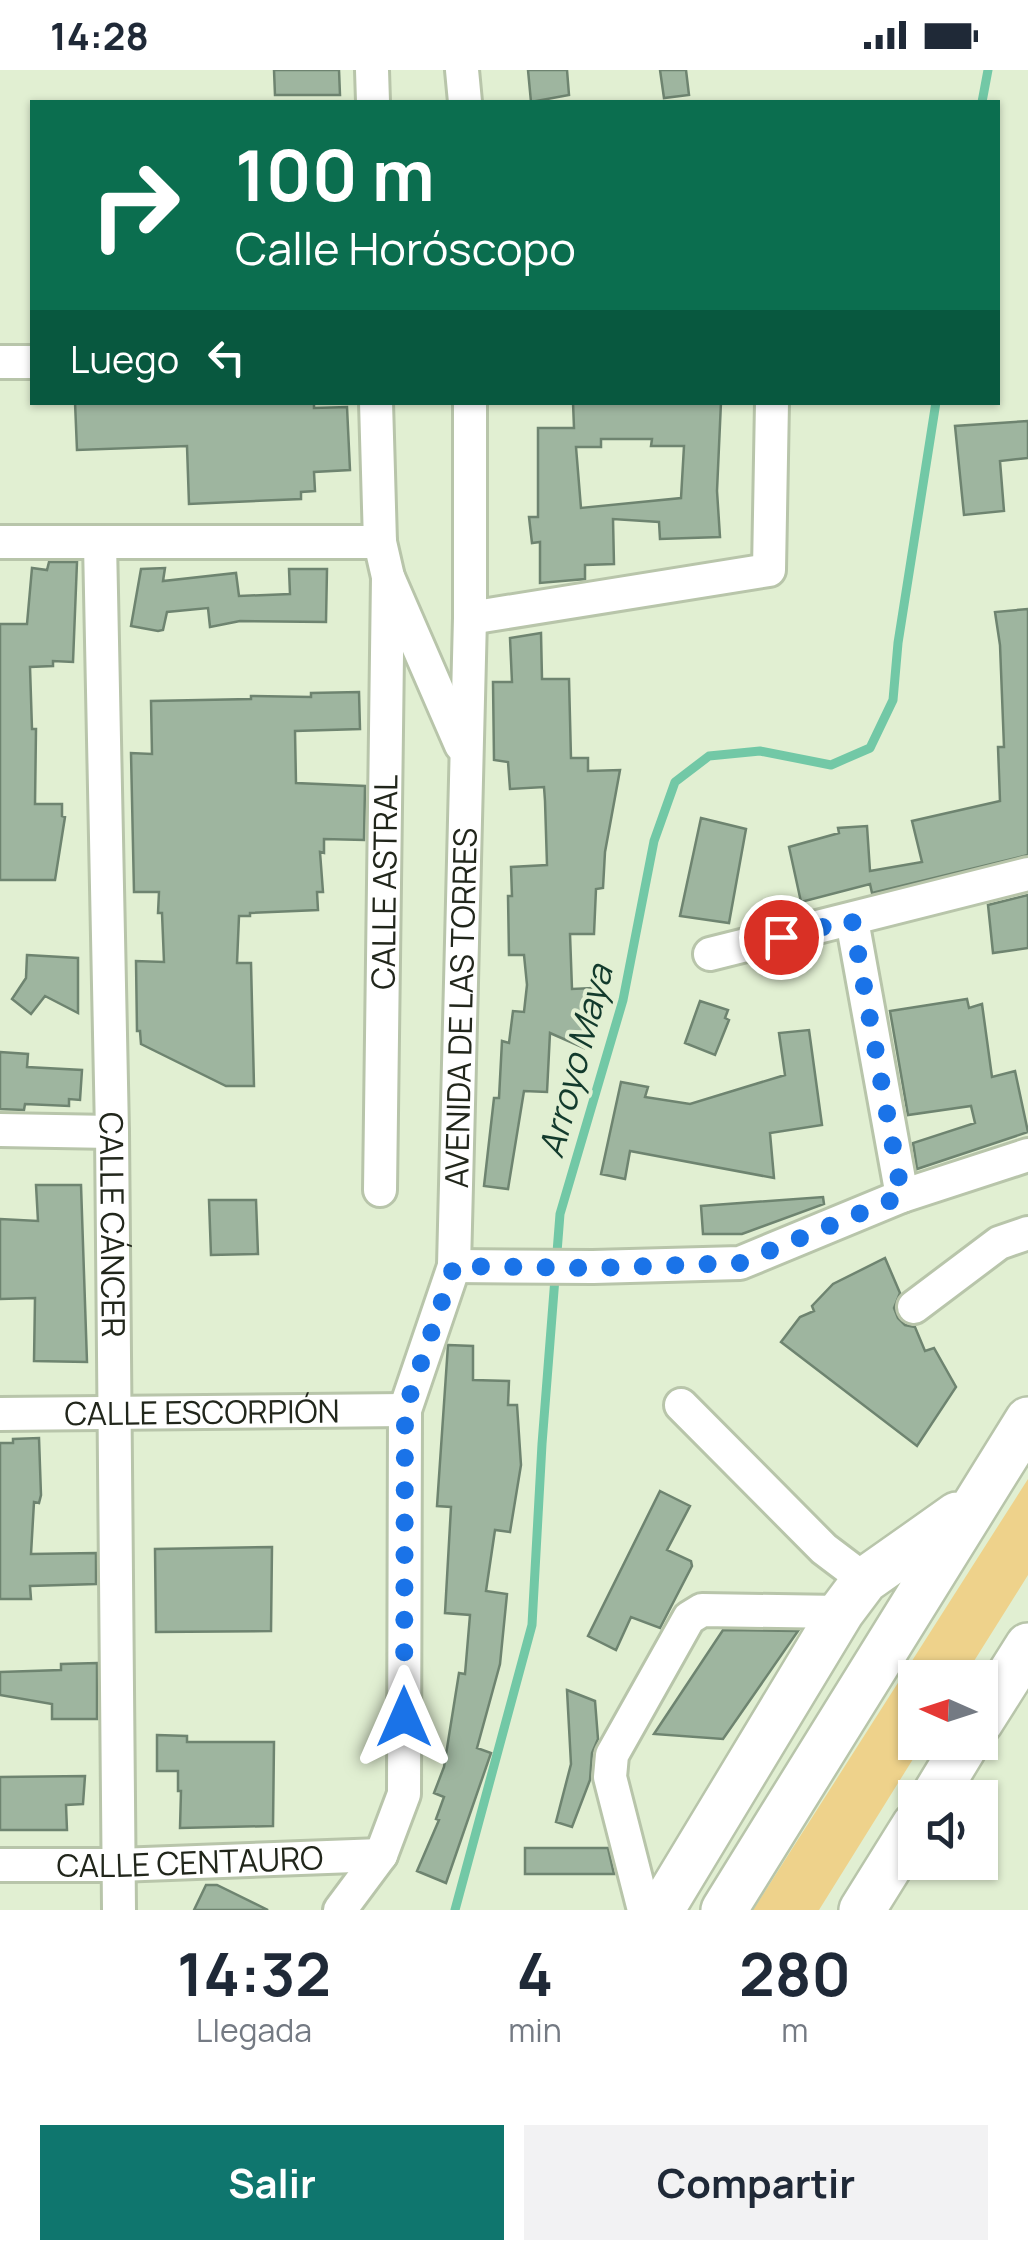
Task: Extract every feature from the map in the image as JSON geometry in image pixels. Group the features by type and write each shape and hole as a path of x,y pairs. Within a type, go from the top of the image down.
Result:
{"highway":[{"path":"661,1910 853,1596 986,1484 1028,1408"},
{"path":"724,1910 1028,1420"},
{"path":"998,1694 1028,1646"},
{"path":"862,1910 898,1853"}],"street":[{"path":"372,70 372,100"},
{"path":"462,70 465,100"},
{"path":"0,362 30,362"},
{"name":"AVENIDA DE LAS TORRES","path":"376,405 380,542 388,577 465,753"},
{"name":"AVENIDA DE LAS TORRES","path":"340,1910 381,1855 404,1794 405,1410 454,1266 470,618 470,405"},
{"path":"470,618 768,570 772,405"},
{"path":"0,542 380,542"},
{"name":"CALLE CÁNCER","path":"100,543 116,1414 119,1910"},
{"name":"CALLE ASTRAL","path":"380,1190 388,577"},
{"path":"710,954 1028,874"},
{"path":"852,920 902,1196"},
{"path":"0,1130 112,1132"},
{"path":"454,1266 593,1268 740,1263 902,1196 1028,1155"},
{"path":"914,1307 1000,1244 1028,1233"},
{"path":"644,1910 610,1778 612,1755 689,1618 702,1610 853,1596 824,1549 681,1404"},
{"name":"CALLE ESCORPIÓN","path":"0,1414 405,1410"},
{"name":"CALLE CENTAURO","path":"0,1866 381,1855"}],"shaded area":[{"path":"1028,1479 1028,1575 975,1660 913,1660"},
{"path":"898,1683 898,1760 912,1760 819,1910 753,1910"}],"building":[{"path":"274,70 339,70 340,95 275,95"},
{"path":"528,70 567,70 569,95 531,100"},
{"path":"660,70 686,70 689,95 664,98"},
{"path":"75,405 347,407 350,470 314,472 315,491 301,492 301,499 189,504 187,446 77,450"},
{"path":"573,405 721,405 717,491 720,537 660,539 659,522 613,519 614,564 585,565 585,579 540,583 540,542 532,543 529,517 538,517 538,428 574,428","holes":["601,439 652,439 651,446 684,446 681,498 581,508 576,447 601,447"]},
{"path":"1028,421 1028,458 1000,461 1004,511 964,515 955,426"},
{"path":"49,562 77,562 73,662 53,661 53,666 30,667 32,729 36,729 35,804 62,804 65,817 55,880 0,880 0,624 27,624 32,568 47,570"},
{"path":"165,568 163,581 236,573 239,596 290,594 289,569 327,569 326,622 240,621 210,627 208,608 167,612 163,630 131,626 141,569"},
{"path":"1028,609 1028,855 872,893 870,884 801,902 789,847 839,833 838,828 867,826 870,871 922,862 912,821 1000,801 998,747 1004,747 995,612"},
{"path":"541,633 542,679 569,679 571,758 588,758 588,771 620,770 605,852 603,888 596,889 594,934 570,934 572,989 592,988 584,1048 550,1033 547,1092 524,1091 508,1189 484,1186 494,1098 499,1098 502,1041 509,1043 513,1011 524,1012 527,985 524,955 509,955 511,867 547,865 544,787 510,789 508,762 494,760 493,682 512,682 510,638"},
{"path":"359,692 360,729 295,731 296,783 365,786 364,840 324,839 324,853 320,852 323,892 317,892 318,910 239,916 237,963 251,963 254,1086 226,1086 141,1044 137,1031 136,961 164,962 159,892 134,892 131,753 152,754 151,701"},
{"path":"701,818 746,829 729,923 680,916"},
{"path":"1028,895 1028,948 993,953 988,905"},
{"path":"27,955 78,958 78,1013 45,996 31,1014 12,999 26,978"},
{"path":"967,999 969,1008 982,1004 992,1077 1015,1071 1028,1132 917,1169 913,1143 975,1123 971,1106 908,1115 890,1011"},
{"path":"700,1001 728,1010 725,1018 729,1020 715,1055 685,1043"},
{"path":"809,1030 822,1125 770,1133 774,1178 630,1151 625,1179 601,1174 621,1082 648,1087 645,1097 690,1104 785,1075 779,1033"},
{"path":"0,1052 28,1054 27,1067 82,1070 80,1100 69,1099 69,1106 25,1104 24,1110 0,1109"},
{"path":"36,1185 81,1185 87,1362 34,1361 35,1298 0,1299 0,1219 38,1221"},
{"path":"823,1197 824,1204 742,1234 703,1234 701,1206"},
{"path":"209,1200 256,1200 258,1254 211,1255"},
{"path":"885,1258 900,1293 894,1308 898,1318 915,1327 925,1351 934,1348 956,1387 917,1446 781,1342 800,1317 814,1311 812,1306 833,1284"},
{"path":"448,1345 473,1346 473,1380 509,1381 508,1405 517,1405 521,1465 510,1532 495,1530 486,1591 507,1594 500,1664 477,1748 491,1753 446,1883 417,1871 439,1820 436,1819 444,1797 434,1793 444,1767 459,1673 465,1674 470,1615 445,1613 451,1507 437,1506"},
{"path":"39,1438 41,1495 39,1503 34,1502 31,1554 96,1553 96,1584 30,1586 31,1599 0,1599 0,1443"},
{"path":"660,1491 690,1506 667,1550 691,1561 692,1566 660,1628 631,1617 616,1650 588,1636"},
{"path":"272,1547 271,1631 156,1632 155,1549"},
{"path":"723,1630 798,1631 723,1739 654,1734"},
{"path":"97,1663 97,1719 52,1719 52,1704 0,1695 0,1672 61,1670 61,1664"},
{"path":"567,1690 595,1701 598,1739 592,1753 590,1780 572,1827 556,1822 571,1764"},
{"path":"157,1735 187,1736 187,1742 274,1742 273,1826 180,1828 178,1771 157,1771"},
{"path":"85,1776 83,1804 66,1805 67,1830 0,1830 0,1777"},
{"path":"525,1848 608,1848 614,1874 525,1874"},
{"path":"206,1885 217,1885 268,1910 194,1910"}],"waterway":[{"name":"Arroyo Maya","path":"982,100 988,70"},
{"name":"Arroyo Maya","path":"455,1910 532,1625 560,1214 623,1000 654,841 675,782 709,756 760,751 831,765 870,748 893,700 898,643 936,405"}],"route":[{"path":"404,1717 405,1410 454,1266 593,1268 740,1263 902,1196 852,920 781,937"}]}
